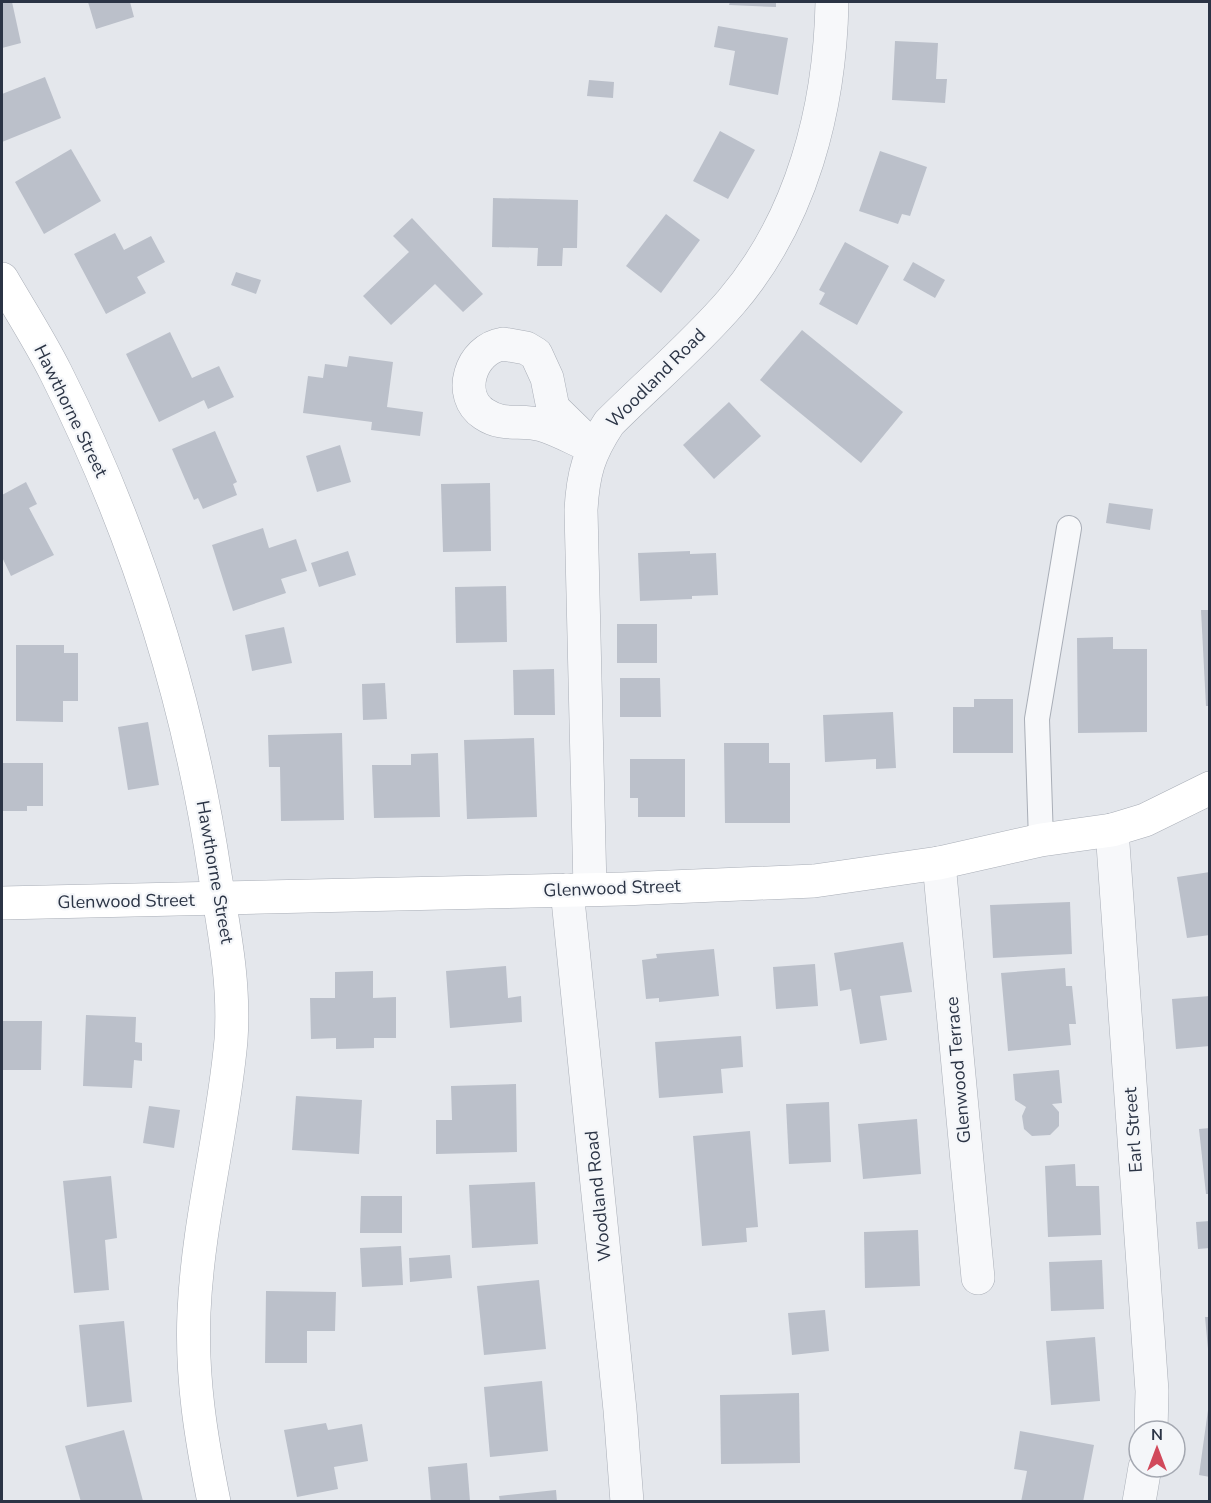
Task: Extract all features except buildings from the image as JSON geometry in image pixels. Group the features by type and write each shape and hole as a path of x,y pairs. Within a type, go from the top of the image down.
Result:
{"street":[{"name":"Woodland Road","path":"627,1502 578,890 584,478 593,447 609,423 732,301 762,258 789,210 809,158 825,95 832,2"},
{"name":"Hawthorne Street","path":"2,279 55,370 127,531 148,592 188,729 206,814 230,957 231,1038 198,1263 194,1342 195,1397 214,1502"},
{"name":"Glenwood Street","path":"2,903 578,890 814,880 939,862 1041,840 1112,830 1145,820 1209,789"},
{"name":"Earl Street","path":"1112,830 1152,1391 1151,1419"},
{"name":"Glenwood Terrace","path":"939,862 978,1278"},
{"path":"1139,1502 1142,1479"}],"lane":[{"path":"1041,840 1037,719 1069,528"}]}
